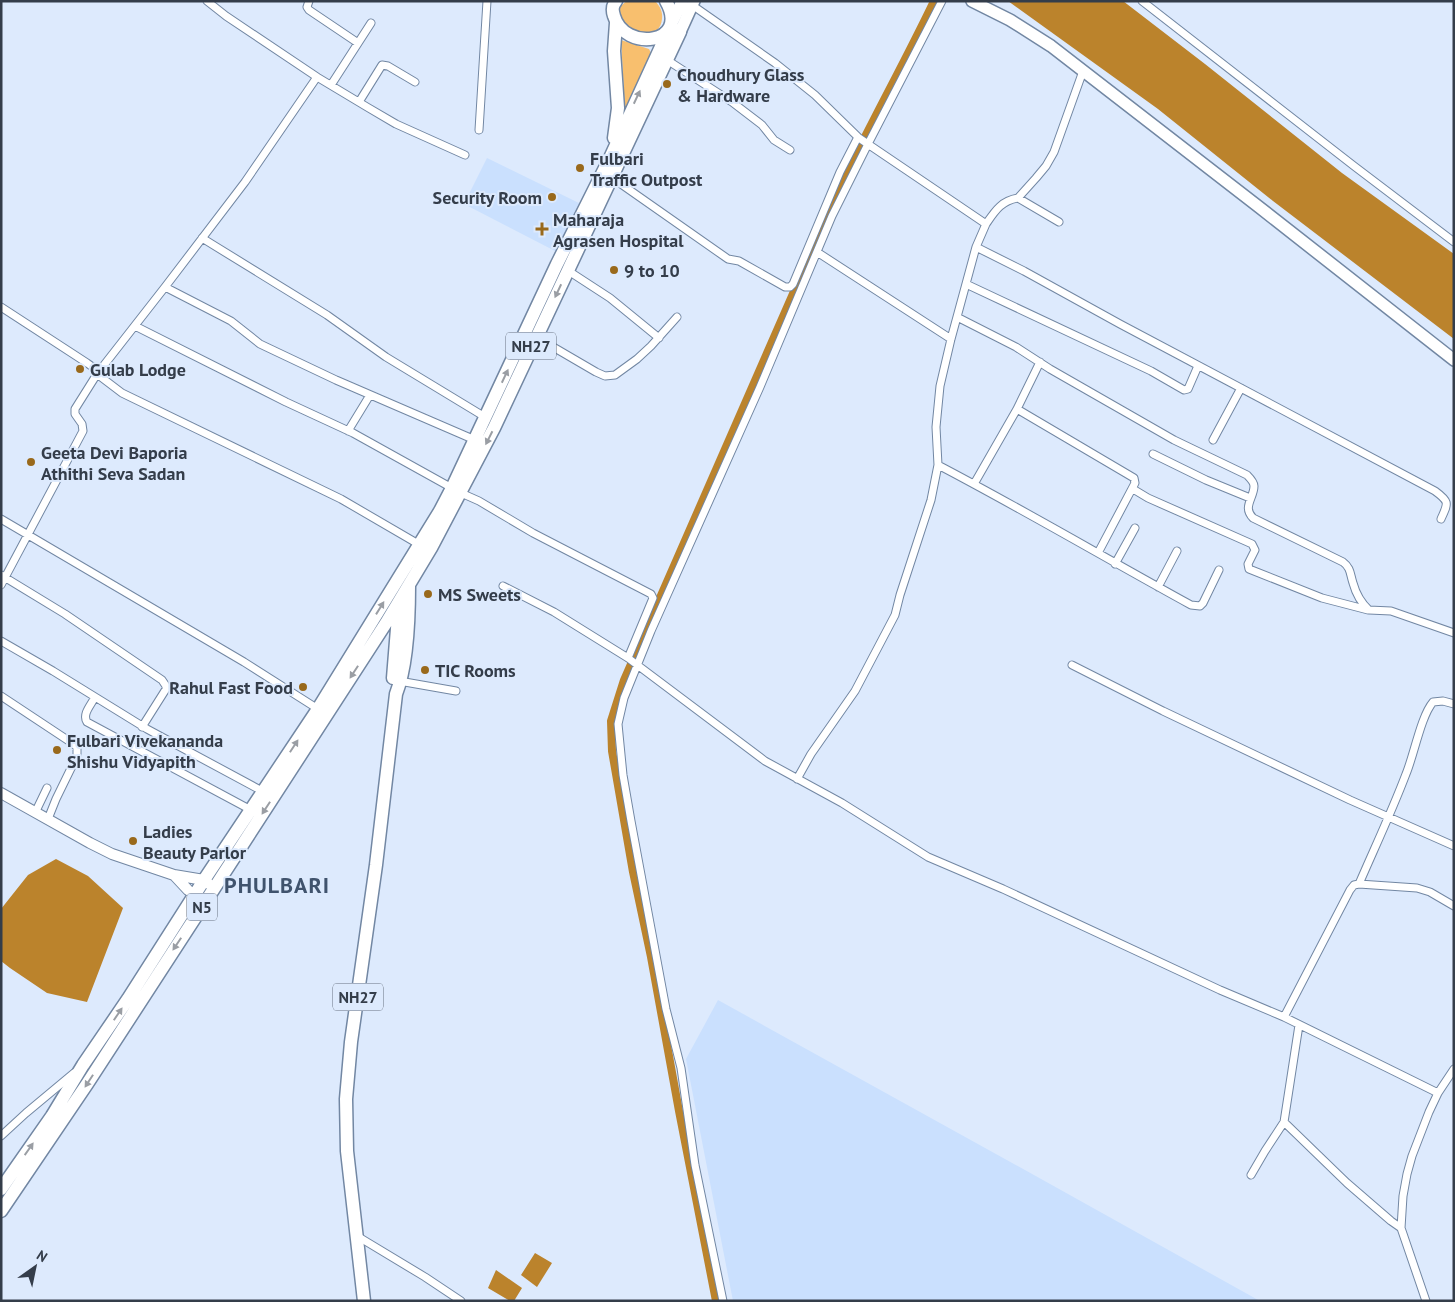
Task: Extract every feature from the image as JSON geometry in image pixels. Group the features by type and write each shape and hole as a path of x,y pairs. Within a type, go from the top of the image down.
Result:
{"highway":[{"path":"616,23 631,36 639,39 662,36 675,29 666,1"},
{"name":"NH27","path":"610,158 618,108 614,51 616,23 612,3"},
{"name":"NH27","path":"397,681 395,655 399,601 407,566 494,428 666,60 675,29"},
{"name":"NH27","path":"403,583 438,536 475,440 610,158 675,29"},
{"name":"NH27","path":"364,1301 347,1150 347,1090 351,1042 376,865 397,681 409,604 403,583"},
{"name":"N5","path":"1,1211 87,1084 200,898 204,880 403,583"},
{"name":"N5","path":"1,1189 52,1116 128,999 200,898 215,887 399,601"},
{"path":"373,644 384,646 395,655"}],"main road":[{"path":"972,1 1010,20 1050,46 1259,206 1454,360"},
{"path":"675,29 689,3"},
{"path":"1,793 112,854 174,875 204,880 215,887"},
{"path":"174,875 181,884 200,898"}],"street":[{"path":"207,1 226,16 317,77 358,102 396,124 465,155"},
{"path":"309,1 308,10 358,43"},
{"path":"479,130 487,1"},
{"path":"724,1301 695,1165 681,1068 666,1009 623,775 618,724 624,698 651,631 760,387 832,216 867,143 942,1"},
{"path":"1142,1 1454,242"},
{"path":"689,3 775,63 815,96 858,137 986,224"},
{"path":"331,85 371,23"},
{"path":"666,60 732,102 762,125 774,140 790,150"},
{"path":"358,102 382,65 388,66 415,82"},
{"path":"797,779 855,691 895,615 931,500 938,465 936,427 938,399 951,339 976,247 986,224 1000,205 1007,200 1018,198 1041,172 1054,152 1083,72"},
{"path":"1,585 3,576 28,534 83,431 82,424 74,412 97,374 244,182 317,77"},
{"path":"611,177 728,259 739,261 790,288 840,172 858,137"},
{"path":"1018,198 1059,222"},
{"path":"202,238 327,315 386,357 486,417"},
{"path":"976,247 1435,491 1447,500 1448,504 1441,519"},
{"path":"817,252 951,339"},
{"path":"567,270 610,298 659,338"},
{"path":"966,284 1150,371 1184,390 1188,389 1198,366"},
{"path":"165,287 231,321 260,344 336,380 475,440"},
{"path":"1,307 87,363 94,368 97,374 122,392 342,500 420,545"},
{"path":"536,337 605,376 615,375 637,359 677,317"},
{"path":"957,317 1000,338 1174,440 1247,475 1252,480 1254,486 1248,508 1249,514 1253,518 1348,566 1358,596 1362,604 1369,610"},
{"path":"135,326 348,431 456,491 479,501 533,533 651,594 653,598 628,658"},
{"path":"974,484 1017,409 1040,362"},
{"path":"1214,440 1241,388"},
{"path":"348,431 370,395"},
{"path":"1017,409 1134,478 1134,489 1098,553"},
{"path":"1153,454 1206,480 1250,498"},
{"path":"938,465 1191,605 1200,606 1218,570"},
{"path":"1134,489 1148,498 1252,544 1255,550 1248,564 1249,569 1322,598 1369,610 1391,611 1454,633"},
{"path":"1,518 244,662 318,709"},
{"path":"1115,564 1135,528"},
{"path":"1158,587 1177,551"},
{"path":"3,576 65,614 162,680 166,689 142,727"},
{"path":"502,586 554,612 638,664 765,761 842,803 928,857 1003,889 1220,990 1284,1017 1438,1093"},
{"path":"1,641 142,727 264,792"},
{"path":"1072,665 1163,711 1350,800 1454,846"},
{"path":"397,681 456,691"},
{"path":"1,696 77,748 77,756 48,819"},
{"path":"95,697 85,716 87,722 252,810"},
{"path":"1359,884 1413,755 1429,706 1433,702 1443,701 1454,704"},
{"path":"35,812 47,788"},
{"path":"1284,1017 1354,885 1417,888 1430,892 1454,906"},
{"path":"1251,1175 1284,1122 1299,1025"},
{"path":"1,1136 84,1065"},
{"path":"1426,1301 1401,1228 1402,1212 1407,1174 1426,1121 1438,1093 1454,1069"},
{"path":"1284,1122 1347,1183 1401,1228"},
{"path":"356,1236 460,1301"}],"shaded area":[{"path":"627,1 655,1 660,7 662,14 658,28 651,33 642,33 624,23 619,16 620,8"},
{"path":"1008,1 1123,1 1342,173 1454,254 1454,339 1273,201 1158,109"},
{"path":"621,40 649,49 651,53 625,109"},
{"name":"Maharaja Agrasen Hospital","path":"487,158 583,205 559,253 464,204"},
{"path":"56,859 88,876 123,908 87,1002 47,993 1,961 1,909 28,875"},
{"path":"718,1000 1260,1301 733,1301 686,1059"},
{"path":"535,1253 552,1263 537,1287 521,1275"},
{"path":"496,1270 522,1288 514,1301 510,1301 488,1288"}],"waterway":[{"path":"716,1301 651,957 633,872 612,751 611,721 624,680 834,200 934,1"}],"place":[{"name":"Choudhury Glass & Hardware","path":"667,84"},
{"name":"Fulbari Traffic Outpost","path":"580,168"},
{"name":"Security Room","path":"552,197"},
{"name":"Maharaja Agrasen Hospital","path":"542,229"},
{"name":"9 to 10","path":"614,270"},
{"name":"Gulab Lodge","path":"80,369"},
{"name":"Geeta Devi Baporia Athithi Seva Sadan","path":"31,462"},
{"name":"MS Sweets","path":"428,594"},
{"name":"TIC Rooms","path":"425,670"},
{"name":"Rahul Fast Food","path":"303,687"},
{"name":"Fulbari Vivekananda Shishu Vidyapith","path":"57,750"},
{"name":"Ladies Beauty Parlor","path":"133,841"}],"district":[{"name":"PHULBARI","path":"277,885"}]}
